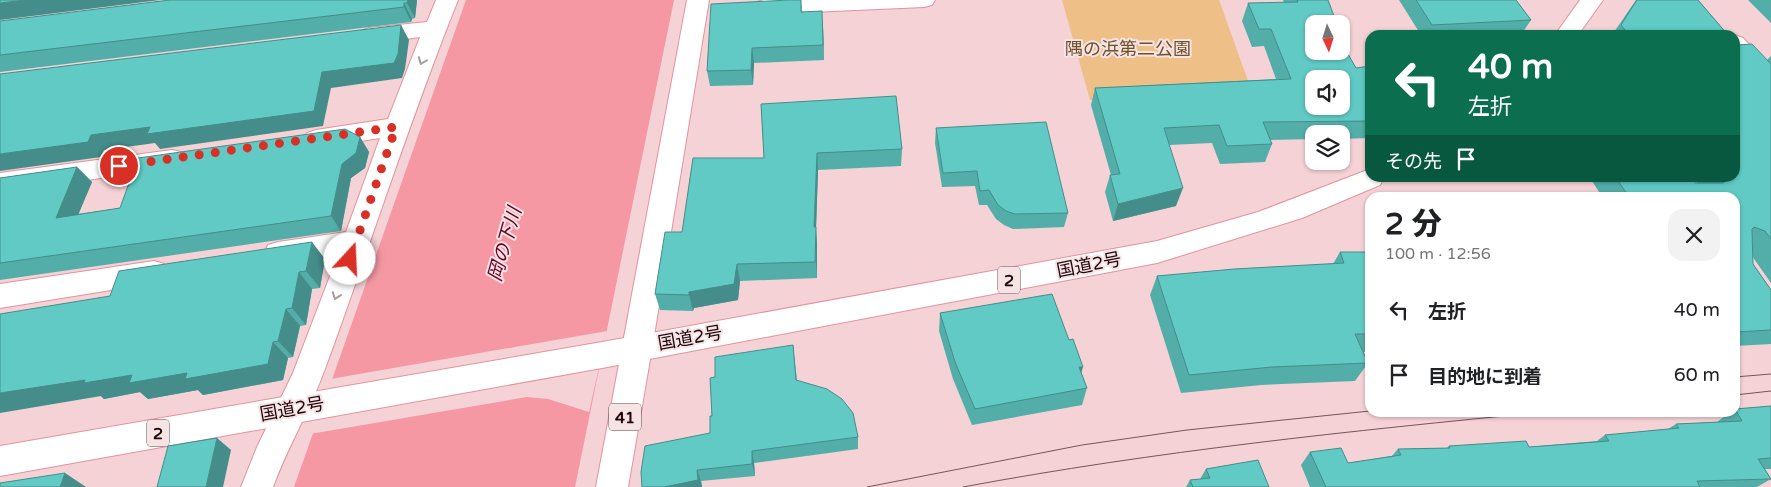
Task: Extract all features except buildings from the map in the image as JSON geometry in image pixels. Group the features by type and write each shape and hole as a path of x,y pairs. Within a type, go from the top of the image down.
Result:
{"main road":[{"path":"257,487 265,464 303,407 307,374 357,241 396,127 447,0"},
{"path":"743,8 819,3 924,0"},
{"path":"1570,30 1592,0"},
{"path":"637,348 703,6"},
{"path":"346,39 435,28"},
{"path":"1740,48 1771,83"},
{"path":"297,141 396,127"},
{"path":"0,183 198,155"},
{"name":"国道2号","path":"0,461 602,355 1157,252 1224,234 1288,213 1365,181"},
{"path":"251,257 357,241"},
{"path":"0,296 183,268"},
{"name":"41","path":"612,487 637,348"}],"green space":[{"name":"隅の浜第二公園","path":"1062,0 1219,0 1252,92 1090,100"}],"water":[{"name":"岡の下川","path":"466,0 674,0 575,487 294,487"}],"pier":[{"path":"607,331 589,412 548,399 527,397 310,434 330,379"}],"tram line":[{"path":"1740,377 1771,374"},
{"path":"1740,394 1771,391"},
{"path":"867,487 1082,445 1187,430 1365,412"},
{"path":"963,487 1181,452 1496,417"}],"route":[{"path":"119,166 396,127 350,259"}]}
